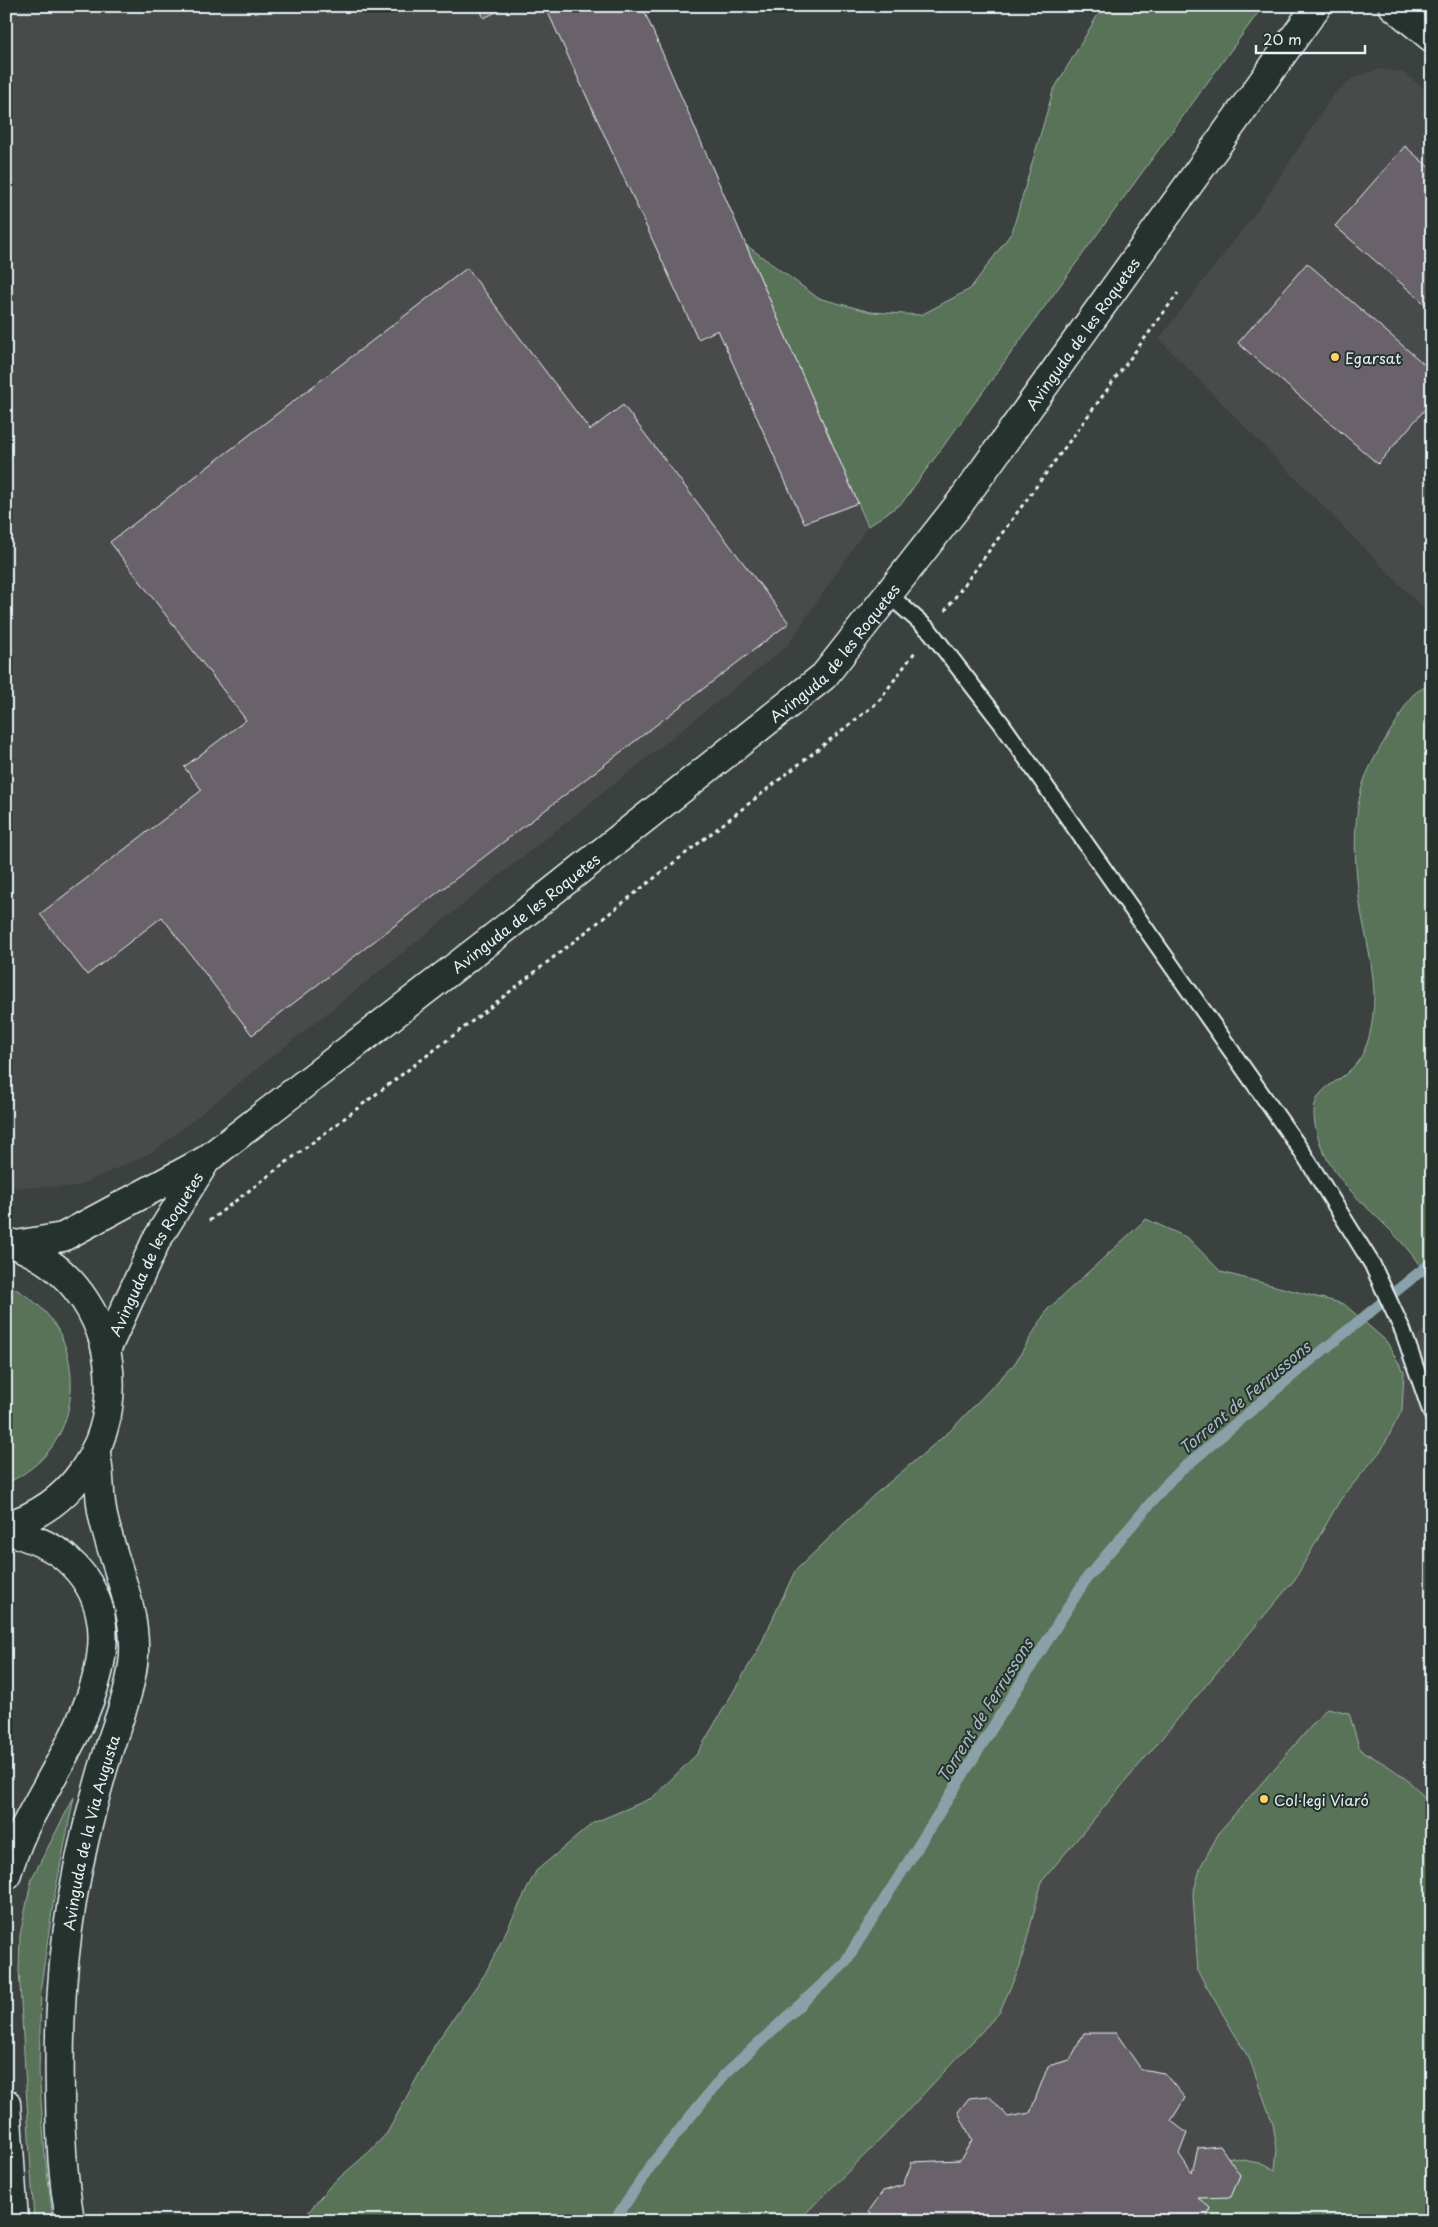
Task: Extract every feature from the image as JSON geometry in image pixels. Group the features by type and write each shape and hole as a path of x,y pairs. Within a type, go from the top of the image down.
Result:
{"street":[{"name":"Avinguda de les Roquetes","path":"11,1244 63,1236 206,1160 529,910 824,676 960,503 1317,6"},
{"path":"1394,6 1432,38"},
{"name":"Avinguda de les Roquetes","path":"107,1348 156,1241 206,1160"},
{"path":"6,1527 34,1514 62,1495 77,1478 96,1450 102,1436 110,1400 111,1378 107,1348 88,1304 68,1279 44,1260 11,1244"},
{"name":"Avinguda de la Via Augusta","path":"70,2221 65,2191 60,2133 59,2053 61,1982 70,1909 85,1837 102,1771 128,1690 134,1655 134,1626 127,1593 102,1516 99,1465 96,1450"},
{"path":"6,1527 66,1558 84,1576 97,1598 103,1629 101,1660 94,1692 78,1727 26,1824 12,1856 6,1876"},
{"path":"6,2103 14,2221"}],"lane":[{"path":"888,594 930,631 1002,724 1303,1153 1372,1264 1403,1331 1432,1415"}],"shaded area":[{"path":"6,6 642,6 868,526 787,646 154,1151 76,1187 6,1187"},
{"path":"1380,69 1402,72 1432,94 1432,617 1159,339 1263,203 1333,95 1353,78"},
{"name":"Col·legi Viaró","path":"1432,1319 1432,2221 747,2221 1027,1874 1293,1523 1408,1347"}],"green space":[{"path":"1103,6 1263,6 902,503 868,526 746,245 818,298 871,312 921,315 970,289 1012,232 1053,91"},
{"path":"1432,685 1432,1286 1408,1250 1352,1193 1330,1164 1316,1130 1314,1115 1315,1104 1319,1096 1347,1073 1360,1058 1368,1040 1372,1021 1374,993 1371,962 1361,911 1355,851 1356,820 1363,783 1375,756 1409,700 1418,691"},
{"path":"1146,1219 1188,1238 1221,1272 1344,1304 1386,1341 1404,1372 1402,1410 1382,1449 1340,1500 1295,1579 1042,1881 1020,1966 999,2013 885,2135 800,2221 301,2221 331,2185 369,2152 387,2133 436,2043 485,1974 536,1871 593,1823 652,1798 697,1754 759,1648 795,1571 873,1496 950,1431 1015,1363 1047,1310"},
{"path":"6,1283 26,1295 53,1322 67,1352 71,1385 66,1419 60,1434 51,1448 31,1469 6,1484"},
{"path":"1327,1708 1349,1713 1360,1750 1391,1768 1410,1782 1432,1810 1432,2221 1300,2221 1294,2214 1286,2221 1206,2221 1210,2208 1198,2198 1231,2197 1240,2175 1227,2157 1265,2164 1275,2170 1277,2149 1273,2124 1250,2060 1198,1972 1193,1894 1201,1866 1220,1831"},
{"path":"74,1797 54,1898 41,1985 39,2072 45,2155 53,2221 34,2221 19,1969 20,1935 32,1878"}],"building":[{"path":"478,6 508,6 484,18"},
{"path":"545,6 642,6 858,503 804,523 718,330 698,339"},
{"path":"1405,146 1432,170 1432,310 1335,226"},
{"name":"Egarsat","path":"1307,263 1432,371 1432,401 1378,464 1238,343"},
{"path":"467,268 590,430 623,405 789,623 252,1035 162,917 87,975 40,914 202,790 184,767 246,720 110,542"},
{"path":"1084,2033 1116,2033 1141,2069 1164,2073 1185,2098 1171,2121 1187,2133 1179,2154 1192,2173 1198,2148 1220,2146 1240,2175 1231,2197 1198,2198 1210,2208 1206,2221 1165,2221 1162,2217 1141,2221 876,2221 869,2211 883,2191 903,2185 912,2162 960,2160 972,2140 958,2112 969,2098 989,2096 1008,2117 1030,2113 1048,2066 1070,2060"}],"waterway":[{"name":"Torrent de Ferrussons","path":"614,2221 652,2164 724,2075 844,1964 1086,1579 1172,1478 1300,1369 1432,1262"}],"place":[{"name":"Egarsat","path":"1335,357"},
{"name":"Col·legi Viaró","path":"1264,1799"}]}
